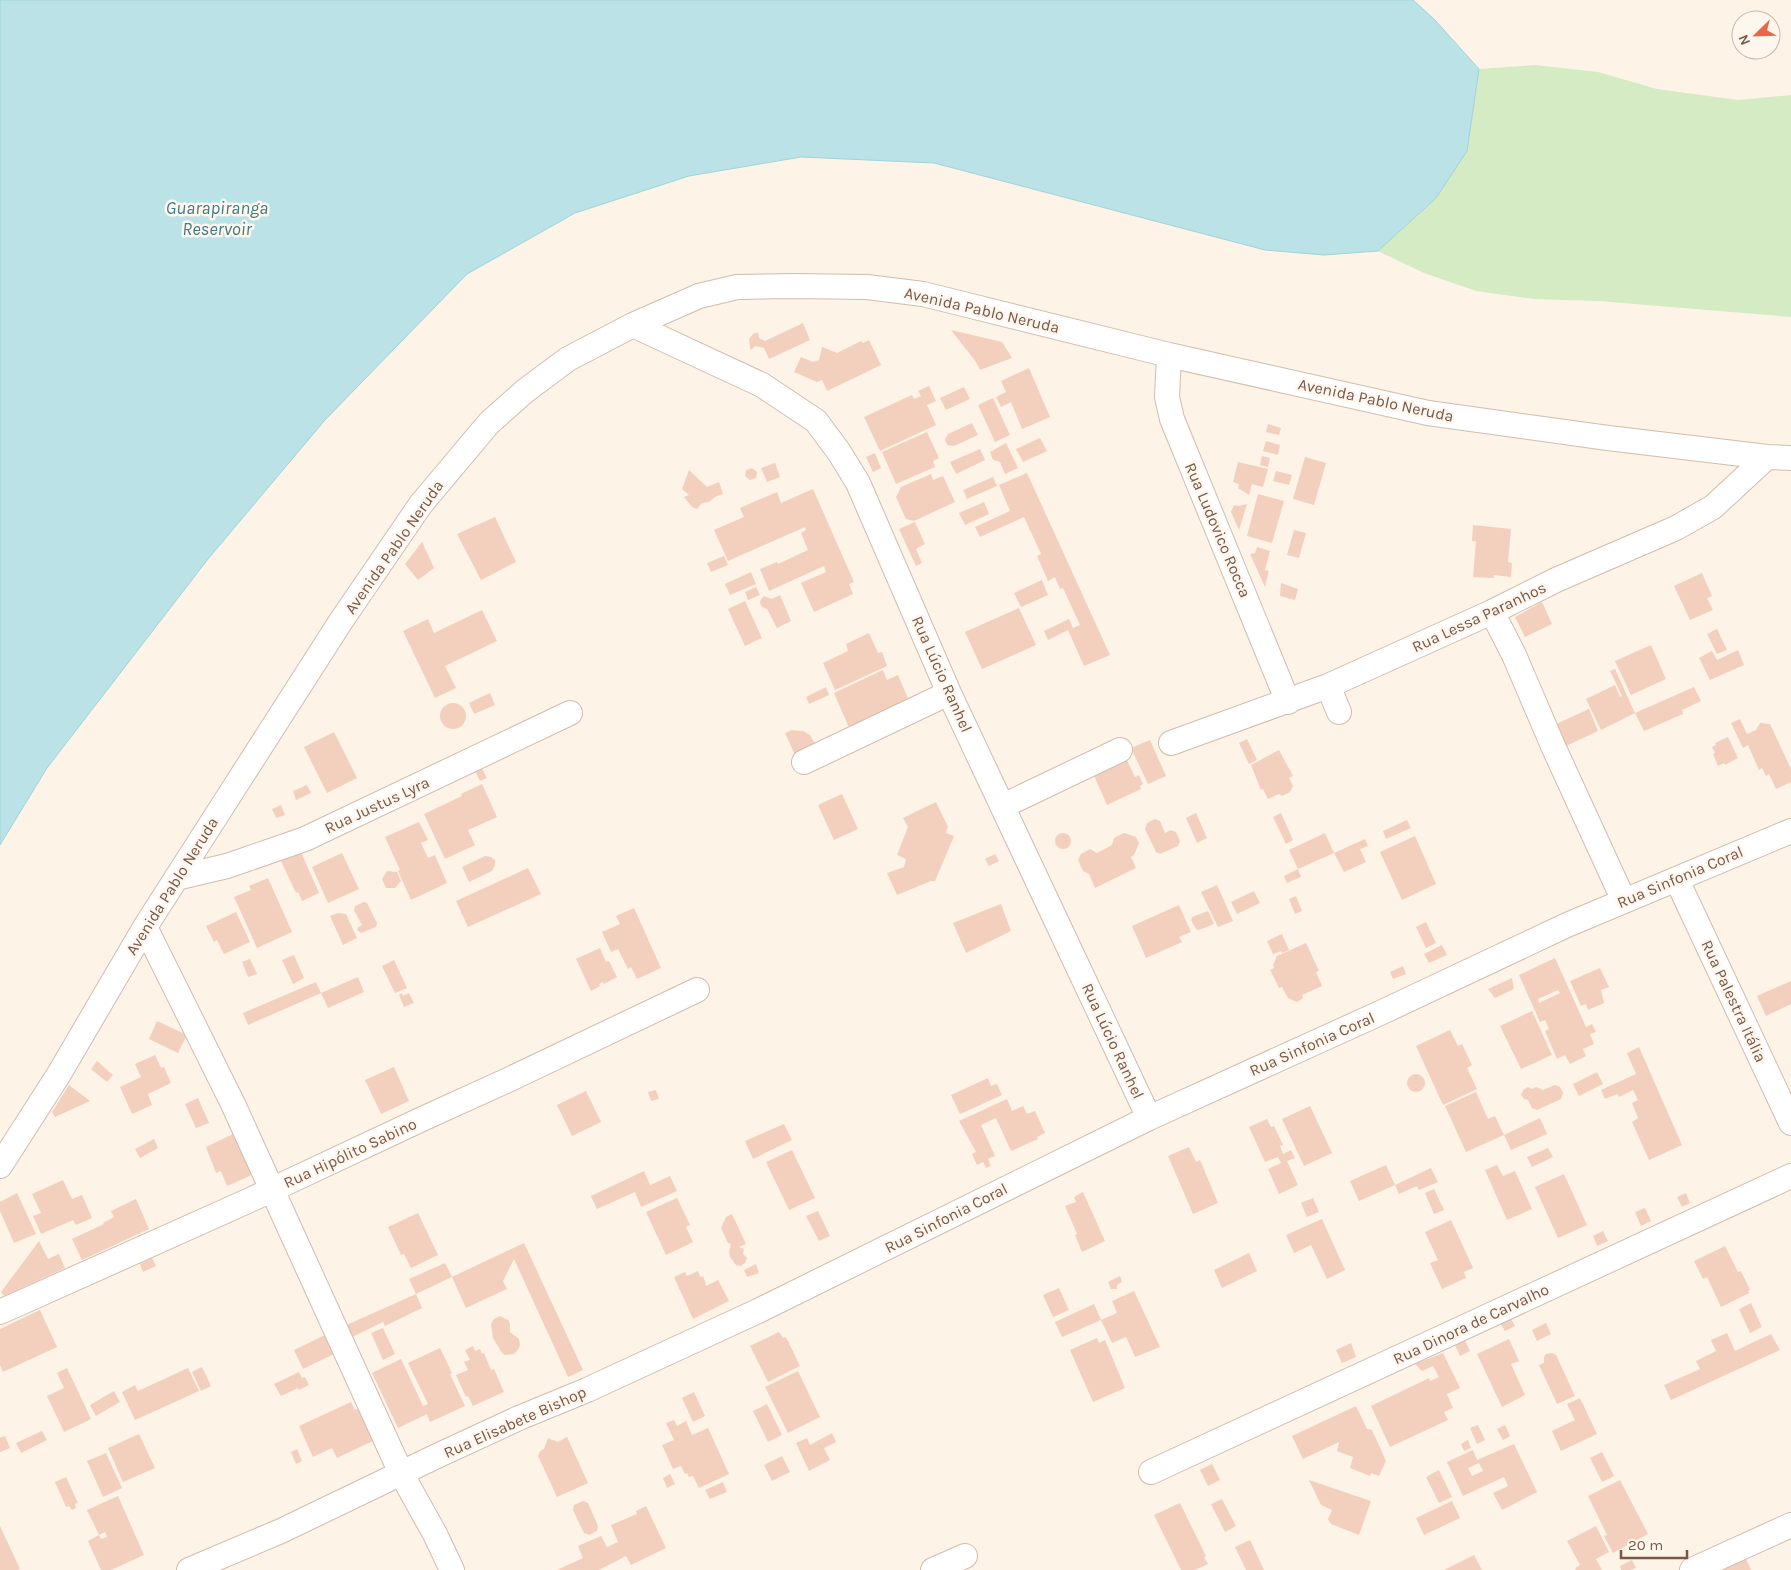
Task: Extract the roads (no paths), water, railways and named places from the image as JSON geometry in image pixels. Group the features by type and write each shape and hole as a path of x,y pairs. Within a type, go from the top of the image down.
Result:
{"street":[{"name":"Avenida Pablo Neruda","path":"0,1166 60,1074 145,927 176,878 341,621 421,504 489,423 524,391 568,359 633,325 699,296 737,287 794,286 867,287 923,294 1169,355 1428,413 1608,438 1767,457 1791,458"},
{"name":"Rua Lúcio Ranhel","path":"633,325 762,385 816,421 839,452 858,483 949,693 1149,1118"},
{"name":"Rua Ludovico Rocca","path":"1169,355 1167,397 1172,419 1288,702"},
{"name":"Rua Lessa Paranhos","path":"1171,743 1328,686 1696,517 1713,507 1767,457"},
{"path":"1492,612 1514,655 1553,746 1624,901"},
{"path":"1328,686 1339,712"},
{"path":"804,762 949,693"},
{"name":"Rua Justus Lyra","path":"176,878 227,866 305,839 570,713"},
{"path":"1003,806 1120,750"},
{"name":"Rua Sinfonia Coral","path":"838,1271 1149,1118 1378,1014 1567,925 1791,831"},
{"name":"Rua Palestra Itália","path":"1677,880 1791,1123"},
{"path":"145,927 233,1104 401,1473 435,1534 452,1570"},
{"name":"Rua Hipólito Sabino","path":"0,1312 102,1268 272,1190 697,990"},
{"name":"Rua Dinora de Carvalho","path":"1151,1472 1791,1176"},
{"name":"Rua Elisabete Bishop","path":"189,1570 281,1531 401,1473 680,1348 838,1271"},
{"path":"1692,1570 1791,1525"},
{"path":"934,1570 965,1556"}],"water":[{"name":"Guarapiranga Reservoir","path":"0,0 1413,0 1434,19 1479,69 1467,151 1436,198 1378,251 1324,255 1265,250 934,163 801,157 689,176 575,213 467,274 325,420 208,559 47,768 0,845"}]}
